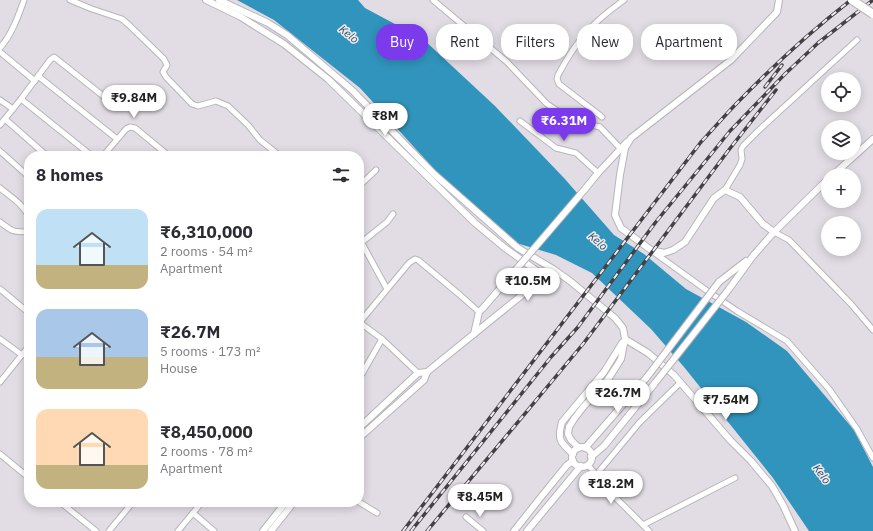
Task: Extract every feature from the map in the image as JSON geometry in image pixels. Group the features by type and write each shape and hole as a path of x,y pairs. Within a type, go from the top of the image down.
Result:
{"main road":[{"path":"852,0 873,14"}],"street":[{"path":"0,48 6,42 15,24 24,0"},
{"path":"70,0 122,19 164,59 167,67 163,72 190,103 198,106 216,101 228,106 248,124 260,140 272,151"},
{"path":"206,0 241,17 284,44 328,79 475,223 505,248 544,276"},
{"path":"219,0 268,23 287,35 352,90 434,174 518,248 570,281 615,318 623,328 625,339 620,359 605,384 581,410 569,427 568,434 571,440 582,448 589,450 592,457"},
{"path":"433,0 507,62 547,104 584,125 600,127 620,148"},
{"path":"602,117 559,84 557,79 571,52 585,33 624,0"},
{"path":"474,334 479,312 620,148 731,60 777,12 780,0"},
{"path":"651,250 664,253 673,250 685,242 714,198 725,190 740,165 742,159 741,152 744,146 758,131 857,40"},
{"path":"0,52 117,139"},
{"path":"0,125 50,60 54,58 107,99"},
{"path":"21,99 86,151"},
{"path":"0,100 13,109"},
{"path":"5,119 41,151"},
{"path":"520,121 556,148 576,153 598,173"},
{"path":"107,151 126,129 130,127 135,128 163,151"},
{"path":"631,138 625,148 615,215 621,228 706,290 737,311 787,341 829,389 857,429 873,458"},
{"path":"841,168 873,140"},
{"path":"0,151 24,173"},
{"path":"364,181 376,170"},
{"path":"527,531 584,465 590,461 592,457 604,446 729,289 753,256 774,232 821,186"},
{"path":"0,188 24,209"},
{"path":"725,190 740,197 763,224 789,240 851,304 873,330"},
{"path":"364,237 386,222 393,214"},
{"path":"0,222 11,231 24,232"},
{"path":"364,247 387,289"},
{"path":"649,531 615,497 596,475 584,465 577,465 573,461 573,454 575,450 582,448 647,377 719,282 753,256"},
{"path":"364,316 409,263 415,259 479,312"},
{"path":"364,434 424,380 427,372 553,269"},
{"path":"0,289 24,308"},
{"path":"364,326 382,340 418,373"},
{"path":"0,338 22,355"},
{"path":"625,339 648,353 674,375 772,486 795,531"},
{"path":"573,454 560,440 559,432 562,422 604,372 625,339"},
{"path":"364,371 382,340"},
{"path":"0,382 24,352"},
{"path":"364,423 418,373 427,372"},
{"path":"596,475 640,422 680,383"},
{"path":"0,454 24,474"},
{"path":"514,531 567,465 573,461"},
{"path":"643,525 735,478"},
{"path":"364,505 377,513"},
{"path":"66,507 96,531"},
{"path":"109,531 129,507"},
{"path":"178,531 198,507"},
{"path":"263,531 282,507"},
{"path":"271,531 290,507"},
{"path":"193,513 214,531"},
{"path":"466,517 483,531"}],"water":[{"name":"Kelo","path":"237,0 358,0 365,8 395,24 376,24 376,60 428,60 428,44 436,51 436,60 446,60 495,106 564,178 614,235 644,254 686,289 746,322 787,351 854,430 873,467 873,531 809,531 773,478 684,367 651,329 592,273 556,255 513,242 456,193 360,88 274,20"}],"railway":[{"path":"403,531 701,142 734,106 779,61 851,0"},
{"path":"411,531 551,357 578,327 655,223 730,131 785,74 818,43 873,0"},
{"path":"765,87 782,65"},
{"path":"427,531 583,344 728,151 776,90"}]}
